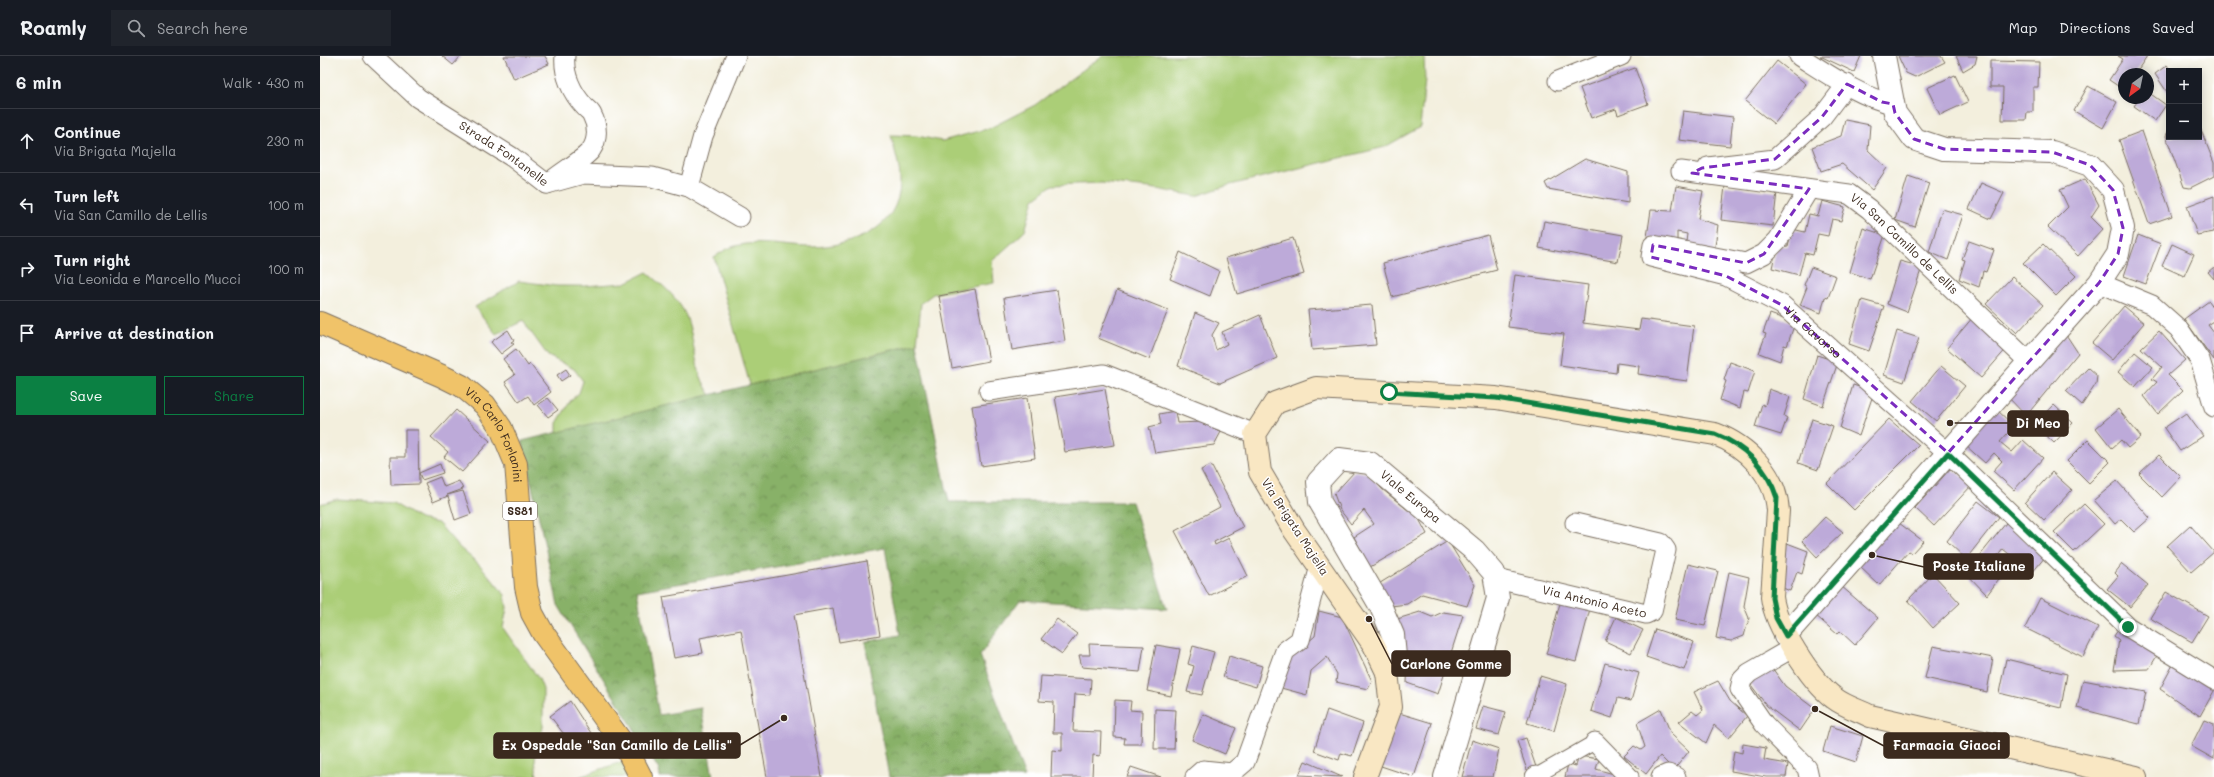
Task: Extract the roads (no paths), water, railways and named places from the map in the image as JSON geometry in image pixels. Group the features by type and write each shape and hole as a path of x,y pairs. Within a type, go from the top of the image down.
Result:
{"main road":[{"name":"Via Carlo Forlanini","path":"320,323 442,376 462,386 485,405 501,428 516,464 526,587 532,613 543,633 626,748 641,777"},
{"path":"1255,434 1275,403 1316,388 1496,398 1715,434 1729,439 1757,463 1773,486 1777,498 1772,598 1776,618 1790,642 1828,693 1845,704 1870,716 2136,777"},
{"name":"Via Brigata Majella","path":"1255,434 1260,472 1294,530 1374,645 1387,672 1391,707 1365,777"}],"street":[{"name":"Strada Fontanelle","path":"372,56 418,98 512,157 547,184 590,151 596,140 596,128 592,114 583,106 570,85 564,64 565,56"},
{"path":"689,186 703,136 736,56"},
{"path":"1558,81 1621,56"},
{"path":"1799,56 1847,84 1882,102 1893,104"},
{"path":"1809,777 1807,768 1764,724 1740,689 1742,680 1790,642 1948,453 2099,283 2118,254 2123,228 2113,190 2090,165 2052,152 1944,149 1914,139 1895,113 1884,56"},
{"name":"Via San Camillo de Lellis","path":"1847,84 1822,118 1775,159 1702,168 1687,172 1849,194 1869,209 2029,362"},
{"path":"547,184 583,174 611,174 652,178 689,186 740,217"},
{"name":"Via Cavorso","path":"1809,189 1778,240 1764,254 1746,263 1652,245 1651,257 1726,276 1782,305 1948,453 2128,627 2214,680"},
{"path":"2099,283 2152,306 2179,329 2200,360 2214,407"},
{"path":"989,391 1104,374 1255,434"},
{"name":"Viale Europa","path":"1387,672 1395,656 1392,636 1381,607 1320,502 1318,482 1339,459 1370,463 1475,551 1494,573 1497,579"},
{"name":"Via Antonio Aceto","path":"1497,579 1646,614 1652,611 1666,550 1662,543 1575,523"},
{"path":"1195,777 1203,770 1232,773 1245,762 1285,651 1300,640 1320,566"},
{"path":"1445,777 1498,598 1497,579"},
{"path":"1536,777 1595,742 1629,777"},
{"path":"1661,777 1668,774 1676,777"}],"place":[{"name":"Di Meo","path":"1950,423"},
{"name":"Poste Italiane","path":"1872,555"},
{"name":"Carlone Gomme","path":"1369,619"},
{"name":"Farmacia Giacci","path":"1815,709"},
{"name":"Ex Ospedale \"San Camillo de Lellis\"","path":"784,718"}]}
